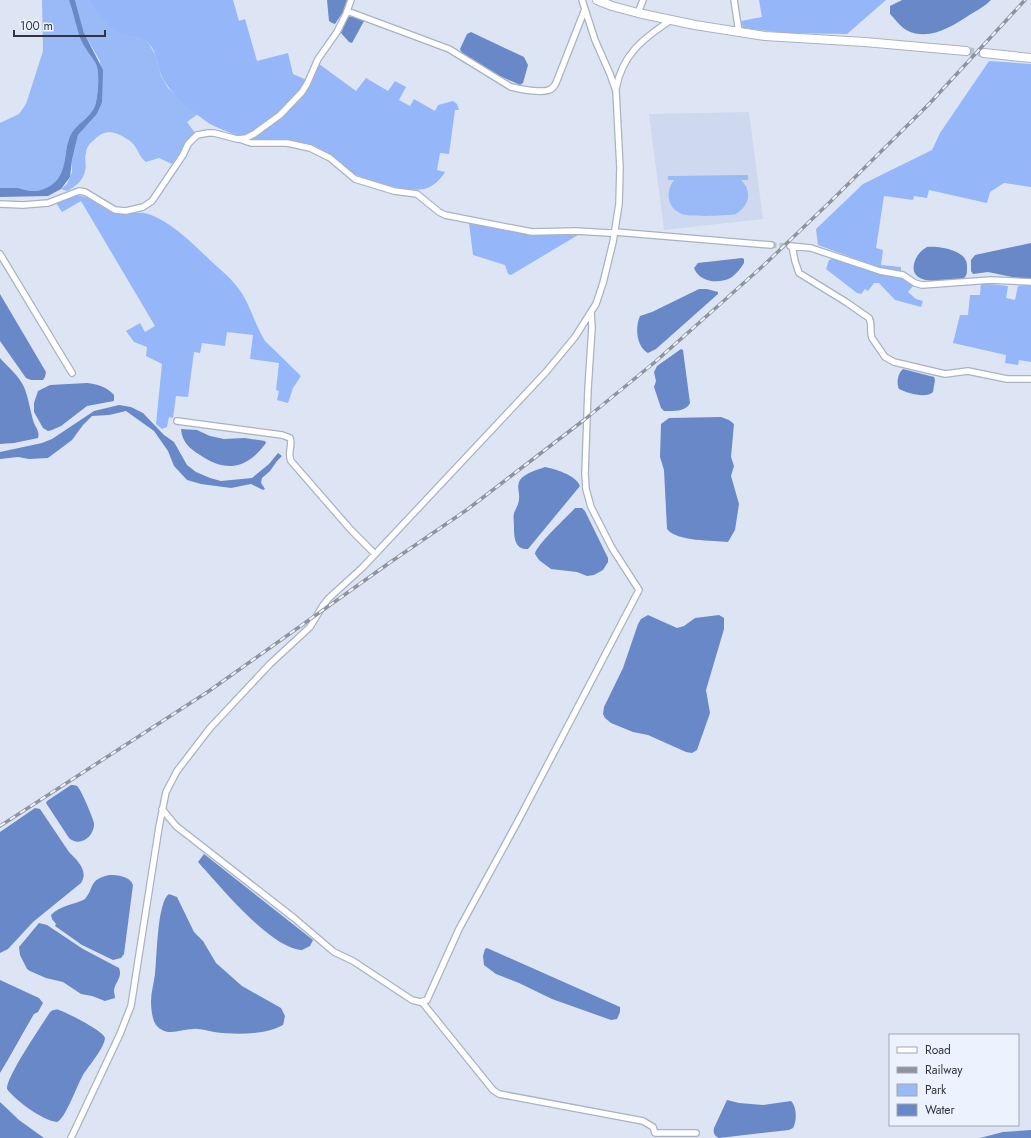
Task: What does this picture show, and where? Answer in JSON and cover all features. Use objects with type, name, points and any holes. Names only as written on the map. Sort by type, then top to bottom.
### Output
[{"type":"street","points":[[240,139],[254,134],[280,115],[302,92],[318,59],[337,32],[351,0]]},
{"type":"street","points":[[582,0],[595,40],[616,91]]},
{"type":"street","points":[[597,0],[638,14],[739,32],[779,37],[865,42],[966,51]]},
{"type":"street","points":[[638,14],[643,0]]},
{"type":"street","points":[[734,0],[739,32]]},
{"type":"street","points":[[347,11],[449,49],[511,87],[546,91],[552,89],[556,83],[585,9]]},
{"type":"street","points":[[71,1138],[120,1034],[131,1006],[150,876],[162,809],[166,792],[173,777],[210,728],[270,664],[310,627],[328,599],[358,572],[375,554],[546,372],[575,337],[591,312],[599,295],[611,254],[615,232],[620,185],[616,91],[621,71],[631,52],[644,39],[672,20]]},
{"type":"street","points":[[984,53],[1031,58]]},
{"type":"street","points":[[0,204],[23,205],[48,203],[79,191],[85,192],[115,210],[126,211],[143,208],[152,201],[183,155],[188,144],[197,135],[208,132],[251,143],[287,143],[314,149],[330,158],[355,179],[394,192],[417,194],[444,215],[532,232],[615,232],[771,245]]},
{"type":"street","points":[[1031,282],[991,280],[922,285],[916,284],[903,275],[880,271],[824,251],[791,246],[799,273],[869,318],[871,321],[870,332],[872,338],[888,359],[894,362],[945,374],[968,371],[1007,379],[1031,379]]},
{"type":"street","points":[[0,254],[72,374]]},
{"type":"street","points":[[162,809],[176,826],[294,918],[334,952],[353,961],[412,1000],[422,1002],[426,1001],[459,929],[518,821],[639,590],[612,548],[591,507],[586,489],[585,474],[588,389],[592,327],[591,312]]},
{"type":"street","points":[[177,421],[282,435],[290,438],[292,442],[289,455],[291,461],[351,530],[375,554]]},
{"type":"street","points":[[422,1002],[493,1090],[499,1094],[643,1121],[653,1127],[655,1133],[696,1134]]},
{"type":"shaded area","points":[[87,0],[233,0],[239,21],[245,19],[257,61],[288,53],[293,74],[311,82],[319,64],[356,91],[366,78],[388,91],[395,81],[406,87],[399,100],[410,106],[414,99],[435,111],[438,105],[453,101],[457,104],[459,110],[455,110],[449,154],[440,153],[437,170],[445,172],[436,182],[424,189],[417,190],[386,185],[356,175],[326,153],[311,145],[291,142],[257,141],[216,127],[195,113],[165,83],[160,73],[156,56],[146,41],[138,37],[124,35],[116,31],[104,20]]},
{"type":"shaded area","points":[[759,0],[886,0],[847,34],[784,33],[743,28],[741,21],[762,17]]},
{"type":"shaded area","points":[[989,61],[1031,64],[1031,187],[1004,183],[990,192],[987,203],[929,190],[927,198],[914,196],[913,200],[884,196],[876,248],[883,250],[881,265],[901,267],[901,272],[886,270],[818,245],[816,229],[863,184],[932,150],[940,133]]},
{"type":"shaded area","points":[[749,112],[763,219],[664,230],[649,114]]},
{"type":"shaded area","points":[[74,195],[79,195],[89,199],[112,212],[121,214],[144,213],[157,217],[182,234],[227,276],[238,288],[244,298],[265,341],[301,376],[293,388],[288,403],[277,400],[279,391],[276,390],[279,363],[250,359],[253,335],[227,332],[225,346],[202,343],[200,353],[194,352],[188,397],[176,396],[173,418],[169,417],[167,427],[162,429],[156,424],[162,364],[146,356],[147,347],[134,342],[126,331],[140,323],[145,332],[155,326],[81,201],[62,212],[56,203]]},
{"type":"shaded area","points":[[469,223],[516,232],[543,235],[578,235],[511,275],[508,274],[505,265],[473,255]]},
{"type":"shaded area","points":[[834,258],[905,278],[913,286],[908,292],[916,299],[923,301],[921,307],[895,300],[879,283],[874,283],[868,291],[865,289],[861,294],[857,293],[826,269],[829,260]]},
{"type":"shaded area","points":[[981,283],[1008,286],[1006,298],[1015,300],[1018,286],[1031,284],[1031,362],[1019,360],[1018,365],[1005,363],[1006,355],[953,343],[960,315],[968,315],[970,295],[980,295]]},
{"type":"green space","points":[[42,0],[69,0],[80,38],[96,64],[98,73],[98,91],[96,102],[89,115],[74,129],[71,134],[62,172],[58,180],[51,186],[38,191],[29,191],[18,188],[0,188],[0,123],[19,114],[26,104],[43,51]]},
{"type":"green space","points":[[75,0],[87,0],[116,31],[144,39],[149,44],[156,56],[161,76],[168,88],[198,114],[187,122],[195,133],[172,164],[159,158],[146,162],[131,142],[118,134],[110,132],[98,136],[87,147],[85,155],[86,169],[81,181],[67,191],[61,189],[67,184],[72,172],[72,160],[78,135],[97,114],[102,99],[100,61],[84,33]]},
{"type":"green space","points":[[748,175],[748,180],[741,180],[747,189],[748,198],[744,207],[736,214],[709,216],[686,215],[677,212],[673,208],[669,199],[669,189],[674,180],[668,180],[668,176]]},
{"type":"water","points":[[69,0],[75,0],[84,33],[103,70],[102,102],[97,114],[78,135],[72,160],[70,177],[61,189],[48,196],[0,197],[0,188],[18,188],[29,191],[38,191],[51,186],[58,179],[62,171],[71,134],[74,129],[89,115],[95,106],[98,85],[97,68],[80,38]]},
{"type":"water","points":[[327,0],[347,0],[343,12],[335,24],[329,21]]},
{"type":"water","points":[[902,0],[991,0],[957,23],[941,31],[916,34],[905,30],[890,14],[890,6]]},
{"type":"water","points":[[349,14],[364,20],[352,43],[349,42],[341,33]]},
{"type":"water","points":[[471,32],[524,57],[528,65],[523,83],[520,85],[500,76],[462,53],[460,49],[467,34]]},
{"type":"water","points":[[1031,243],[1031,278],[1022,279],[988,272],[973,274],[971,271],[971,260],[975,255]]},
{"type":"water","points":[[927,247],[948,249],[962,256],[967,264],[967,273],[965,277],[963,279],[932,281],[924,280],[918,277],[914,272],[914,264],[922,250]]},
{"type":"water","points":[[744,259],[744,263],[737,272],[732,277],[721,281],[710,281],[705,279],[697,273],[694,268],[698,263]]},
{"type":"water","points":[[699,289],[707,289],[718,292],[718,294],[656,349],[648,353],[644,350],[639,341],[637,331],[640,316],[652,312]]},
{"type":"water","points":[[0,294],[46,372],[43,380],[31,380],[26,378],[0,341]]},
{"type":"water","points":[[681,349],[683,350],[690,403],[686,408],[675,411],[664,411],[661,408],[654,387],[656,381],[654,372],[657,366]]},
{"type":"water","points":[[0,358],[16,375],[24,387],[38,432],[38,438],[0,444]]},
{"type":"water","points":[[903,369],[934,377],[933,392],[926,395],[921,395],[911,394],[899,389],[898,378]]},
{"type":"water","points":[[87,383],[99,385],[108,390],[114,395],[114,401],[87,406],[61,426],[52,430],[48,431],[43,428],[34,412],[34,403],[38,391],[50,385]]},
{"type":"water","points":[[119,405],[131,407],[143,413],[164,435],[174,442],[187,465],[196,472],[210,478],[221,481],[252,478],[269,464],[278,453],[282,456],[270,471],[262,478],[261,483],[265,489],[263,490],[251,484],[231,488],[201,484],[187,480],[174,466],[168,451],[154,431],[126,411],[109,415],[92,416],[72,440],[48,458],[29,459],[18,457],[0,459],[0,452],[42,443],[52,439],[94,411]]},
{"type":"water","points":[[721,417],[734,424],[731,457],[734,466],[731,476],[739,504],[735,530],[728,542],[696,540],[679,536],[667,529],[664,470],[660,457],[661,424],[669,418]]},
{"type":"water","points":[[181,429],[197,430],[210,436],[224,439],[245,438],[265,441],[266,443],[259,452],[244,463],[236,466],[227,466],[210,461],[193,450],[183,438]]},
{"type":"water","points":[[545,467],[570,476],[578,482],[580,486],[528,549],[523,549],[517,545],[514,534],[514,513],[519,501],[519,483],[525,475]]},
{"type":"water","points":[[575,508],[582,508],[585,511],[608,558],[608,562],[603,570],[594,575],[587,576],[577,572],[551,569],[539,560],[535,554],[546,538]]},
{"type":"water","points":[[648,615],[677,628],[684,626],[695,618],[719,615],[724,618],[724,629],[706,690],[710,713],[697,750],[692,753],[686,752],[648,735],[633,732],[611,723],[603,714],[604,707],[623,668],[638,624],[641,619]]},
{"type":"water","points":[[71,785],[79,788],[94,823],[94,828],[89,836],[78,842],[69,838],[46,803]]},
{"type":"water","points":[[35,808],[40,809],[69,852],[81,866],[84,874],[83,879],[81,883],[33,922],[8,949],[0,953],[0,832]]},
{"type":"water","points":[[204,854],[313,940],[310,946],[302,950],[289,947],[261,928],[232,900],[198,862]]},
{"type":"water","points":[[109,875],[126,878],[133,885],[124,954],[121,958],[113,960],[82,945],[55,926],[56,924],[51,915],[63,907],[85,899],[93,884],[98,879]]},
{"type":"water","points":[[169,894],[177,897],[194,932],[203,941],[216,963],[242,986],[281,1008],[285,1016],[283,1025],[268,1031],[240,1034],[211,1032],[201,1029],[188,1029],[169,1032],[160,1029],[156,1025],[152,1013],[151,998],[155,974],[160,919],[165,899]]},
{"type":"water","points":[[39,923],[47,925],[83,949],[119,968],[120,975],[114,988],[115,998],[105,1001],[81,994],[63,982],[46,978],[27,969],[20,955],[19,947]]},
{"type":"water","points":[[487,948],[620,1007],[620,1012],[617,1019],[611,1020],[552,999],[496,974],[484,965],[483,956],[485,949]]},
{"type":"water","points":[[0,980],[39,998],[43,1003],[38,1012],[34,1014],[0,1073]]},
{"type":"water","points":[[53,1010],[59,1010],[77,1018],[99,1031],[105,1038],[99,1052],[83,1075],[64,1114],[57,1122],[51,1121],[37,1114],[16,1099],[7,1089],[8,1083],[18,1063],[50,1012]]},
{"type":"water","points":[[727,1100],[739,1103],[763,1105],[791,1101],[795,1110],[796,1118],[793,1128],[789,1130],[719,1138],[714,1134],[714,1128]]},
{"type":"water","points":[[0,1102],[19,1120],[44,1138],[0,1138]]},
{"type":"water","points":[[1031,1130],[1031,1138],[980,1138],[1003,1132]]},
{"type":"tunnel","points":[[966,51],[984,53]]},
{"type":"tunnel","points":[[771,245],[790,246]]},
{"type":"railway","points":[[0,826],[209,691],[468,509],[584,420],[655,362],[764,265],[929,104],[1025,0]]}]
